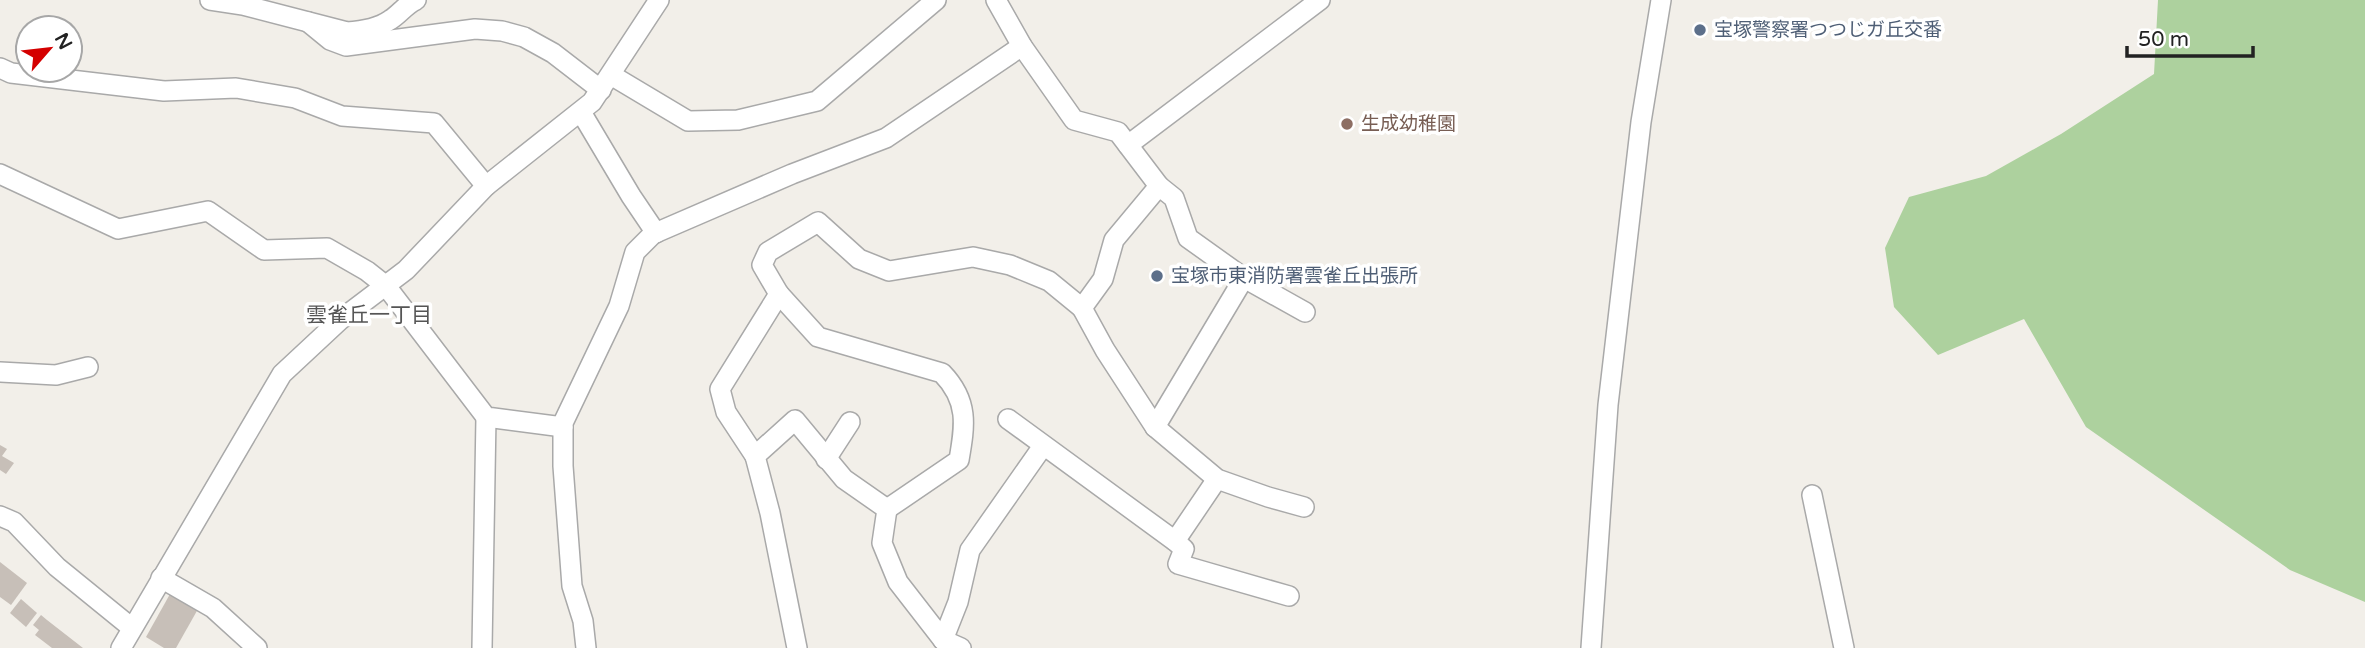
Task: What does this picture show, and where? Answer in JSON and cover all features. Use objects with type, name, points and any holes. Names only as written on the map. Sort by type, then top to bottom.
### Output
[{"type":"street","points":[[210,0],[243,5],[347,32],[365,30],[390,20],[405,5],[416,0]]},
{"type":"street","points":[[121,648],[282,374],[340,320],[406,271],[486,186],[582,113],[606,82],[659,0]]},
{"type":"street","points":[[308,22],[330,40],[346,46],[475,29],[502,31],[524,37],[606,82],[688,121],[738,121],[817,101],[936,0]]},
{"type":"street","points":[[996,0],[1022,46],[1074,120],[1118,132],[1159,186],[1174,198],[1188,238],[1244,278],[1305,312]]},
{"type":"street","points":[[1128,145],[1320,0]]},
{"type":"street","points":[[1591,648],[1614,350],[1641,122],[1661,0]]},
{"type":"street","points":[[586,648],[583,621],[572,586],[563,466],[563,423],[619,306],[635,252],[645,240],[656,233],[792,174],[886,138],[1022,46]]},
{"type":"street","points":[[0,68],[12,73],[164,91],[236,88],[295,98],[342,116],[434,123],[486,186]]},
{"type":"street","points":[[582,113],[656,233]]},
{"type":"street","points":[[0,174],[118,229],[208,211],[264,250],[327,248],[367,271],[386,286],[486,417],[482,648]]},
{"type":"street","points":[[1082,308],[1103,279],[1114,240],[1159,186]]},
{"type":"street","points":[[961,648],[943,639],[898,582],[882,543],[887,509],[959,460],[966,422],[956,387],[942,373],[818,337],[779,294],[762,265],[768,252],[818,222],[859,260],[889,271],[973,257],[1010,265],[1049,281],[1082,308],[1105,350],[1155,427],[1217,479],[1304,507]]},
{"type":"street","points":[[1155,427],[1244,278]]},
{"type":"street","points":[[779,294],[720,389],[726,412],[755,456],[770,513],[797,648]]},
{"type":"street","points":[[0,372],[56,375],[88,367]]},
{"type":"street","points":[[486,417],[563,428]]},
{"type":"street","points":[[1008,419],[1175,541],[1184,549],[1178,564],[1289,596]]},
{"type":"street","points":[[755,456],[795,420],[844,479],[887,509]]},
{"type":"street","points":[[826,458],[850,422]]},
{"type":"street","points":[[943,639],[958,602],[970,550],[1042,446]]},
{"type":"street","points":[[1175,541],[1217,479]]},
{"type":"street","points":[[1812,495],[1844,648]]},
{"type":"street","points":[[0,516],[14,522],[57,567],[132,628]]},
{"type":"street","points":[[161,578],[213,608],[257,648]]},
{"type":"green space","points":[[2158,0],[2365,0],[2365,602],[2290,570],[2086,427],[2024,319],[1938,355],[1894,307],[1885,248],[1909,197],[1986,176],[2061,134],[2154,74]]},
{"type":"building","points":[[0,445],[7,449],[2,456],[14,463],[6,474],[0,470]]},
{"type":"building","points":[[0,562],[27,583],[11,605],[0,597]]},
{"type":"building","points":[[170,594],[198,609],[176,648],[164,648],[146,637]]},
{"type":"building","points":[[21,599],[37,613],[26,627],[10,613]]},
{"type":"building","points":[[41,615],[83,648],[52,648],[35,635],[39,630],[33,625]]},
{"type":"place","name":"宝塚警察署つつじガ丘交番","points":[[1700,30]]},
{"type":"place","name":"生成幼稚園","points":[[1347,124]]},
{"type":"place","name":"宝塚市東消防署雲雀丘出張所","points":[[1157,276]]},
{"type":"district","name":"雲雀丘一丁目","points":[[369,315]]}]
